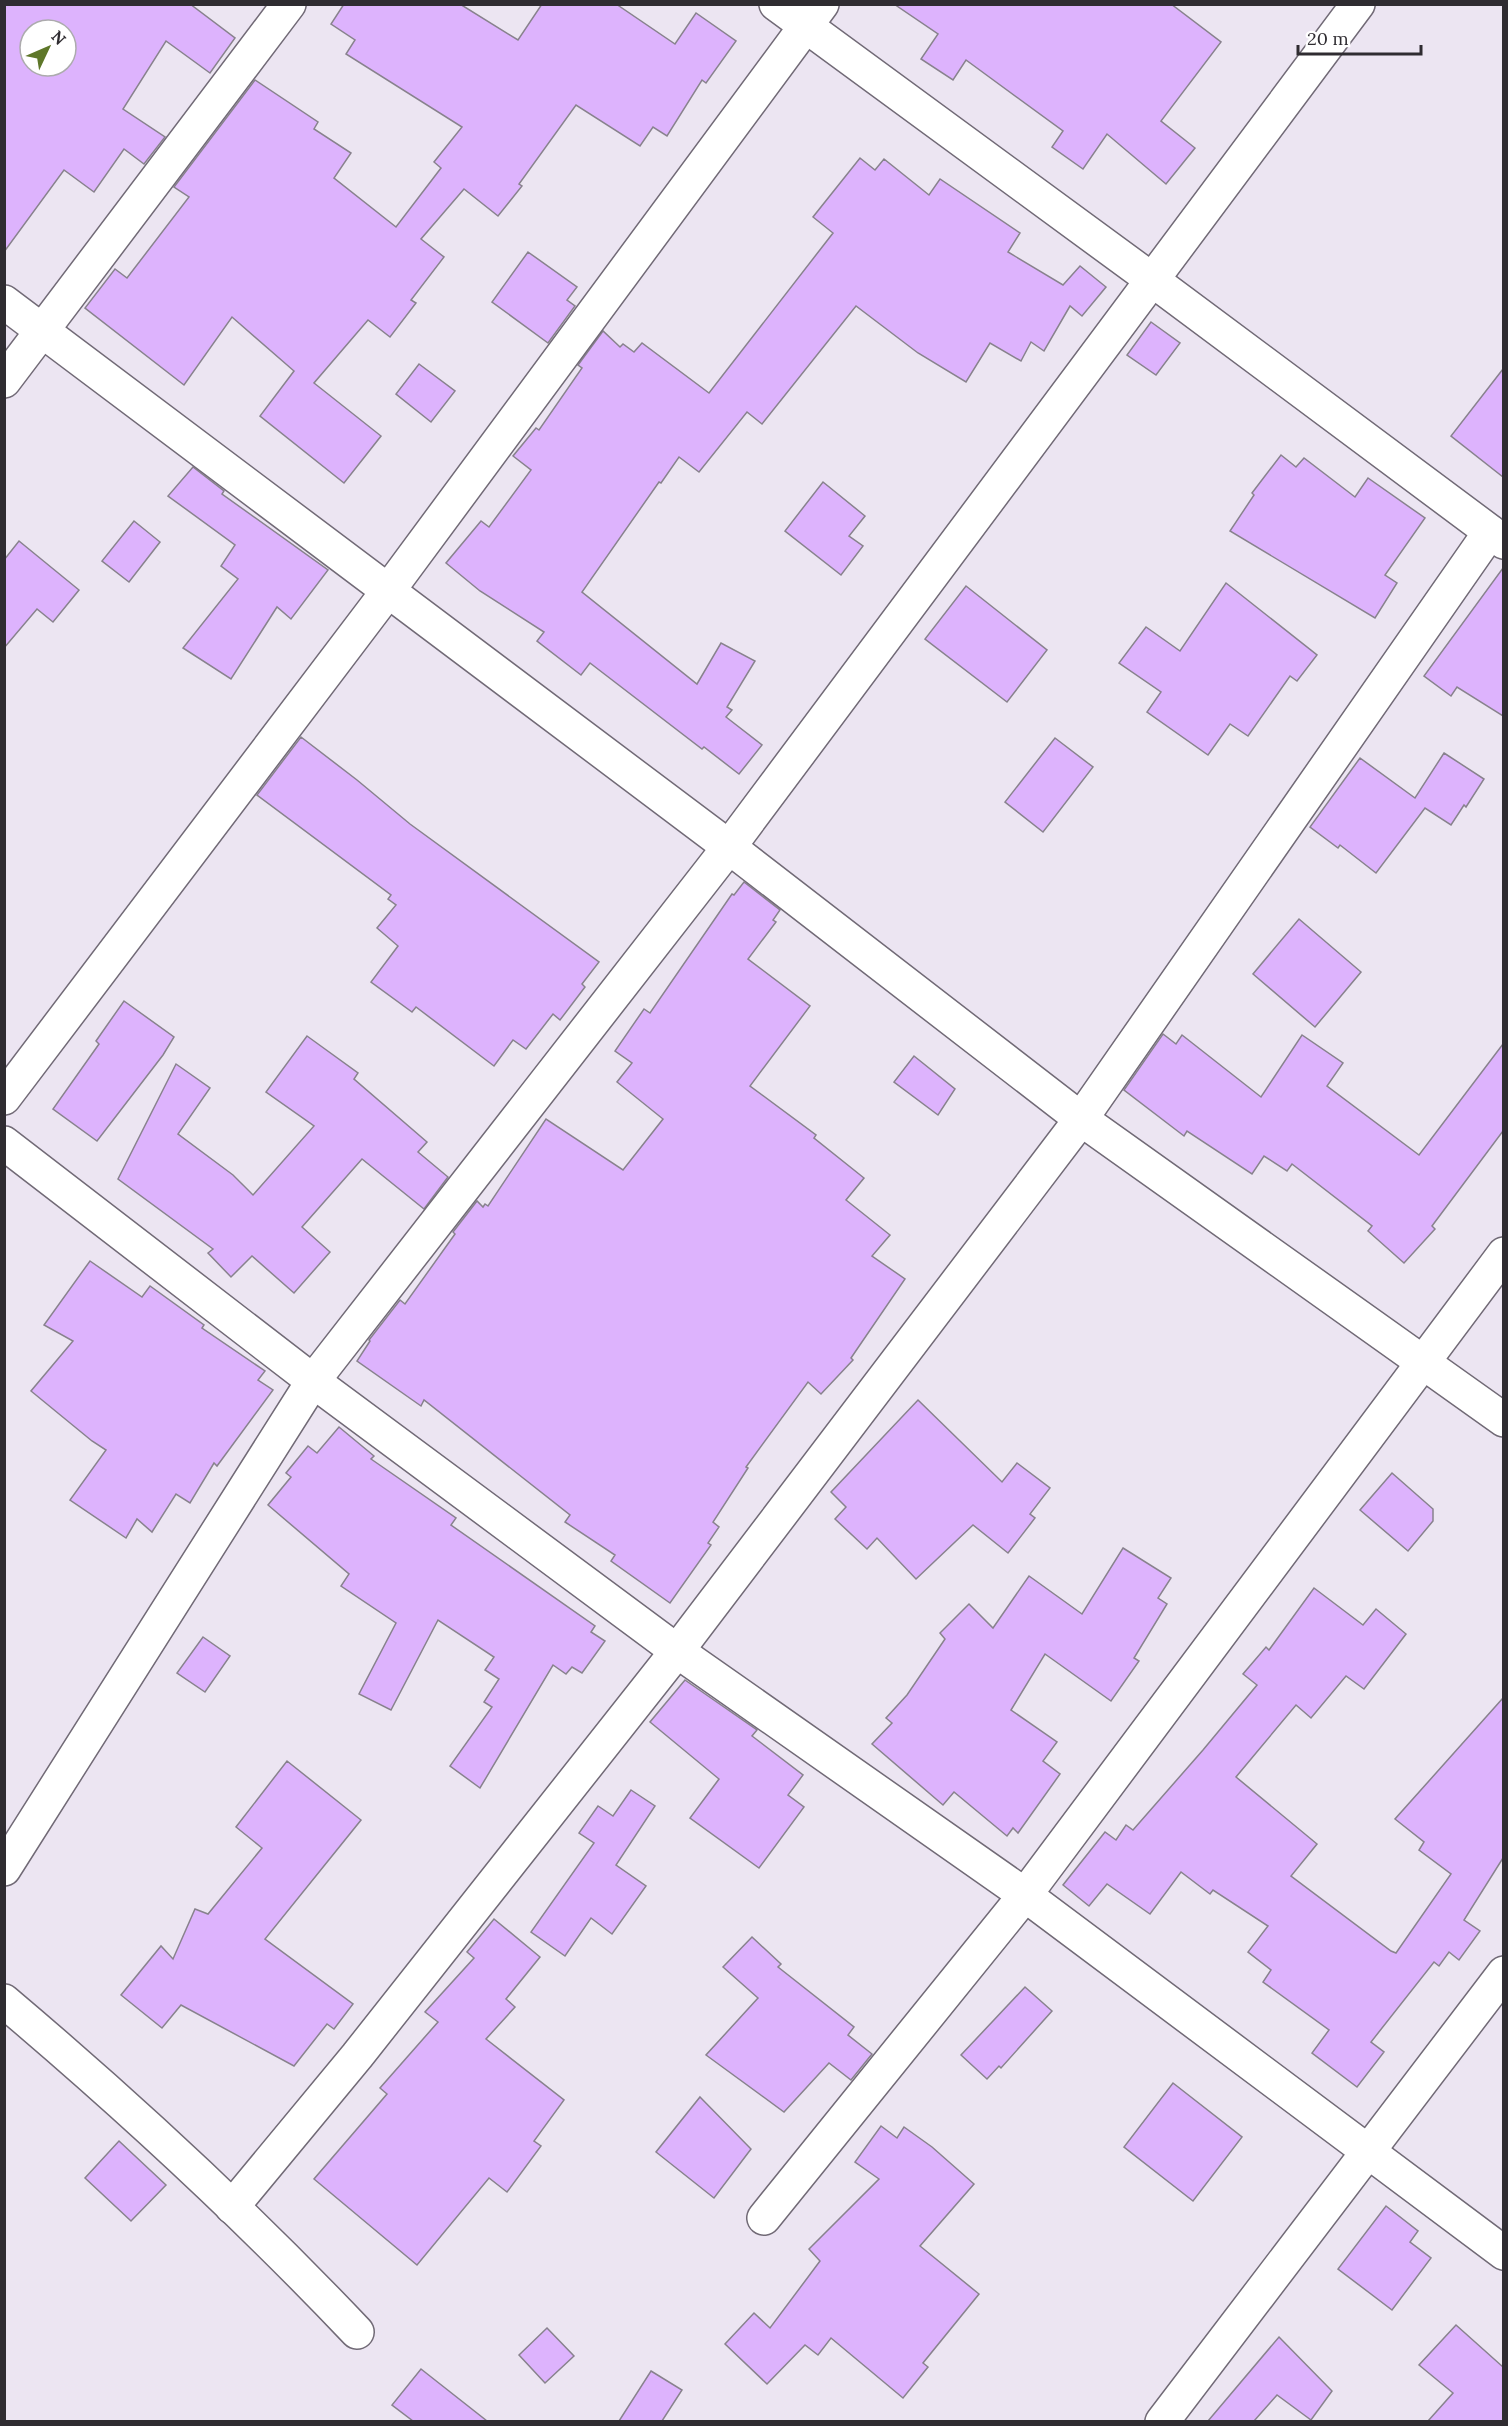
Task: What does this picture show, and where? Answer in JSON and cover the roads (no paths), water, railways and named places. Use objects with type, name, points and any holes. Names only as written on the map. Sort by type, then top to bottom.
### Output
[{"type":"street","points":[[4,381],[289,4]]},
{"type":"street","points":[[232,2207],[357,2056],[677,1651],[1081,1119],[1497,537],[1151,279],[814,15],[776,4]]},
{"type":"street","points":[[4,1869],[314,1381],[729,847],[1358,4]]},
{"type":"street","points":[[4,1098],[388,591],[814,15]]},
{"type":"street","points":[[4,302],[729,847],[1081,1119],[1503,1420]]},
{"type":"street","points":[[4,1143],[314,1381],[677,1651],[1025,1895],[1503,2253]]},
{"type":"street","points":[[764,2218],[1025,1895],[1503,1254]]},
{"type":"street","points":[[1162,2421],[1503,1972]]},
{"type":"street","points":[[4,2001],[232,2207],[292,2264],[357,2332]]}]
